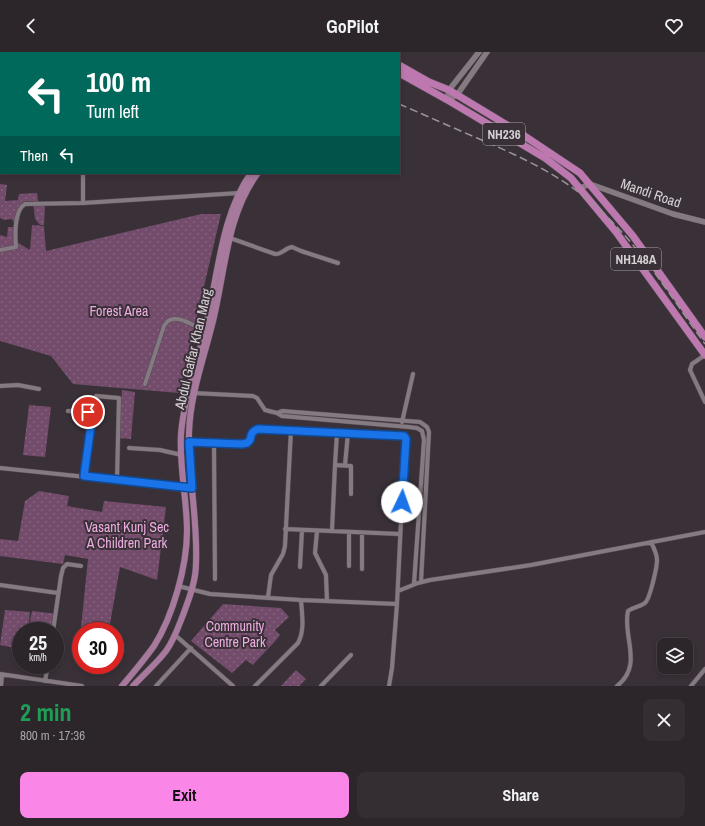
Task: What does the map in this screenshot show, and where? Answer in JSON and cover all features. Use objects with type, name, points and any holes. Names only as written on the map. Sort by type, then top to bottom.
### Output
[{"type":"highway","name":"NH148A","points":[[400,66],[429,82],[449,90],[520,133],[580,173],[633,236],[705,337]]},
{"type":"highway","points":[[400,74],[447,100]]},
{"type":"highway","name":"NH236","points":[[447,100],[545,158],[560,169]]},
{"type":"highway","name":"NH148A","points":[[560,169],[580,188],[616,232],[704,357]]},
{"type":"main road","name":"Abdul Gaffar Khan Marg","points":[[122,686],[160,636],[178,586],[184,561],[187,531],[181,434],[188,394],[205,331],[220,258],[232,210],[239,193],[250,174]]},
{"type":"main road","name":"Abdul Gaffar Khan Marg","points":[[133,686],[166,651],[175,635],[192,590],[196,558],[189,442],[191,410],[212,324],[230,238],[240,202],[257,174]]},
{"type":"street","points":[[447,100],[449,90],[479,52]]},
{"type":"street","points":[[447,100],[457,95],[487,52]]},
{"type":"street","points":[[83,203],[84,174]]},
{"type":"street","points":[[580,188],[590,184]]},
{"type":"street","name":"Mandi Road","points":[[590,184],[673,214],[705,222]]},
{"type":"street","points":[[0,250],[16,247],[15,237],[18,210],[22,206],[28,204],[83,203],[239,193]]},
{"type":"street","points":[[230,238],[275,254],[280,254],[286,249],[292,247],[338,263]]},
{"type":"street","points":[[145,384],[167,321],[172,318],[177,318],[205,331]]},
{"type":"street","points":[[704,357],[692,364],[690,370],[705,402]]},
{"type":"street","points":[[402,422],[413,374]]},
{"type":"street","points":[[0,386],[18,385],[39,389]]},
{"type":"street","points":[[194,393],[253,396],[258,398],[265,410],[282,416],[409,427],[417,428],[422,431],[424,440],[414,584]]},
{"type":"street","points":[[96,396],[119,398],[116,480]]},
{"type":"street","points":[[68,411],[88,412],[92,415],[84,476]]},
{"type":"street","points":[[277,413],[282,411],[422,423],[427,427],[429,432],[421,582]]},
{"type":"street","points":[[189,442],[214,444],[247,443],[250,440],[253,431],[258,429],[402,436],[405,438],[398,590],[392,668],[389,686]]},
{"type":"street","points":[[268,597],[271,575],[284,550],[291,430]]},
{"type":"street","points":[[332,531],[338,433]]},
{"type":"street","points":[[345,465],[348,434]]},
{"type":"street","points":[[214,444],[215,578]]},
{"type":"street","points":[[129,448],[160,450],[182,455]]},
{"type":"street","points":[[335,465],[345,465],[352,468],[351,494]]},
{"type":"street","points":[[0,468],[192,488]]},
{"type":"street","points":[[285,529],[400,534]]},
{"type":"street","points":[[300,567],[302,530]]},
{"type":"street","points":[[317,531],[315,553],[326,575],[327,601]]},
{"type":"street","points":[[348,566],[349,532]]},
{"type":"street","points":[[398,590],[421,582],[531,565],[705,532]]},
{"type":"street","points":[[362,533],[362,569]]},
{"type":"street","points":[[617,686],[623,681],[627,674],[631,661],[627,618],[628,611],[645,603],[648,598],[657,561],[651,542]]},
{"type":"street","points":[[54,622],[61,576],[65,566],[71,564],[81,566]]},
{"type":"street","points":[[0,585],[58,593]]},
{"type":"street","points":[[178,586],[210,594],[397,604]]},
{"type":"street","points":[[255,686],[300,640],[303,631],[301,600]]},
{"type":"street","points":[[175,635],[233,686]]},
{"type":"street","points":[[156,686],[191,648]]},
{"type":"street","points":[[321,686],[351,655]]},
{"type":"street","points":[[691,686],[705,669]]},
{"type":"street","points":[[0,686],[1,674],[82,686]]},
{"type":"street","points":[[45,681],[46,674]]},
{"type":"street","points":[[224,686],[228,682]]},
{"type":"green space","points":[[0,184],[7,185],[5,201],[18,200],[19,194],[37,193],[38,201],[45,206],[44,225],[40,225],[35,219],[33,201],[22,202],[19,222],[15,225],[12,219],[4,220],[0,218]]},
{"type":"green space","name":"Forest Area","points":[[201,214],[221,214],[179,393],[73,384],[51,356],[0,341],[0,235],[7,237],[8,227],[18,227],[17,242],[30,250],[32,225],[44,226],[46,251]]},
{"type":"green space","points":[[122,390],[135,392],[131,439],[118,438]]},
{"type":"green space","points":[[29,405],[51,407],[45,457],[23,455]]},
{"type":"green space","name":"Vasant Kunj Sec A Children Park","points":[[39,491],[69,496],[67,506],[102,512],[104,501],[166,507],[157,580],[120,567],[110,622],[82,622],[88,559],[65,555],[63,564],[0,556],[0,539],[18,541],[25,501]]},
{"type":"green space","name":"Community Centre Park","points":[[223,604],[281,608],[289,617],[275,630],[280,635],[274,643],[253,665],[246,660],[232,673],[191,641]]},
{"type":"green space","points":[[5,610],[30,612],[29,622],[12,622],[12,647],[0,645]]},
{"type":"green space","points":[[32,611],[57,614],[56,622],[30,622]]},
{"type":"green space","points":[[296,670],[306,679],[300,685],[301,686],[281,686]]},
{"type":"railway","points":[[400,104],[523,159],[551,174],[579,192],[609,218],[639,252],[705,344]]},
{"type":"route","points":[[88,412],[91,413],[92,418],[88,456],[84,476],[192,488],[189,442],[242,444],[247,443],[250,440],[253,431],[258,429],[404,436],[406,439],[402,502]]}]
